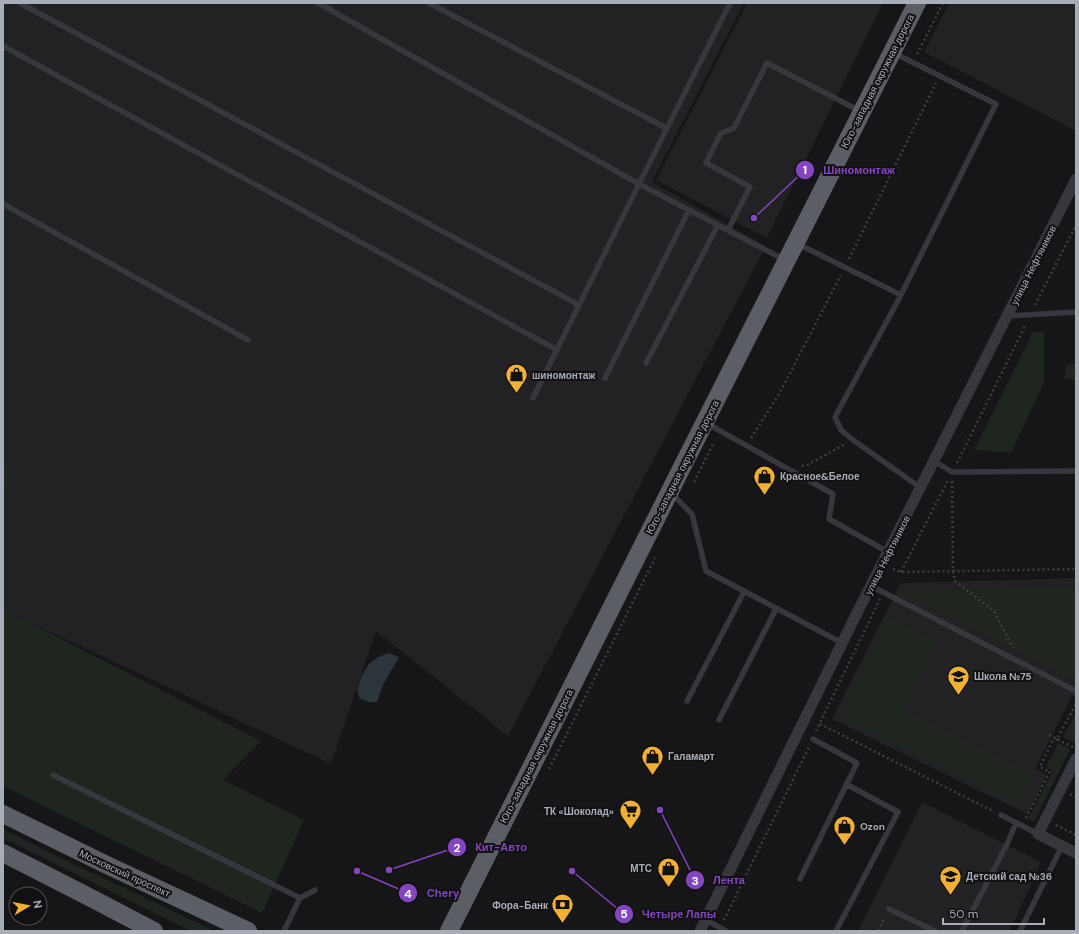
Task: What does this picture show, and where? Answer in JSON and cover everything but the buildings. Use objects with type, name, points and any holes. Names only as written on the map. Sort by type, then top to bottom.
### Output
[{"type":"highway","name":"Юго-западная окружная дорога","points":[[449,931],[669,491],[712,426],[787,261],[917,3]]},
{"type":"highway","name":"Московский проспект","points":[[3,814],[109,866],[248,931]]},
{"type":"highway","points":[[3,853],[154,931]]},
{"type":"street","name":"улица Нефтяников","points":[[700,931],[842,643],[1076,179]]},
{"type":"street","points":[[1076,759],[1038,834],[1076,853]]},
{"type":"lane","points":[[20,3],[579,305]]},
{"type":"lane","points":[[318,3],[639,184],[787,261]]},
{"type":"lane","points":[[429,3],[666,128]]},
{"type":"lane","points":[[533,398],[666,128],[730,3]]},
{"type":"lane","points":[[3,46],[556,350]]},
{"type":"lane","points":[[892,52],[996,104],[901,295],[835,417],[841,430],[853,440],[921,488]]},
{"type":"lane","points":[[728,230],[750,187],[706,163],[721,133],[734,128],[767,63],[862,112]]},
{"type":"lane","points":[[3,204],[248,340]]},
{"type":"lane","points":[[605,378],[689,210]]},
{"type":"lane","points":[[646,362],[718,225]]},
{"type":"lane","points":[[796,243],[901,295]]},
{"type":"lane","points":[[1007,316],[1076,312]]},
{"type":"lane","points":[[712,426],[833,494],[829,519],[890,548]]},
{"type":"lane","points":[[934,461],[952,472],[1076,471]]},
{"type":"lane","points":[[669,491],[692,514],[706,571],[842,643]]},
{"type":"lane","points":[[871,586],[1020,663],[1076,690]]},
{"type":"lane","points":[[687,701],[744,592]]},
{"type":"lane","points":[[719,720],[776,609]]},
{"type":"lane","points":[[800,880],[857,763],[813,739]]},
{"type":"lane","points":[[53,775],[300,898]]},
{"type":"lane","points":[[836,931],[898,812],[846,784]]},
{"type":"lane","points":[[1001,815],[1038,834]]},
{"type":"lane","points":[[962,931],[1016,823]]},
{"type":"lane","points":[[1020,931],[1062,846]]},
{"type":"lane","points":[[284,931],[300,898],[315,890]]},
{"type":"lane","points":[[889,909],[935,931]]},
{"type":"lane","points":[[706,920],[726,931]]},
{"type":"path","points":[[913,62],[943,3]]},
{"type":"path","points":[[901,572],[1076,225]]},
{"type":"path","points":[[682,504],[712,426]]},
{"type":"path","points":[[790,469],[808,465],[853,440]]},
{"type":"path","points":[[952,472],[953,571],[955,581],[994,611],[1020,663]]},
{"type":"path","points":[[890,548],[893,570],[901,572],[1076,569]]},
{"type":"path","points":[[546,774],[657,554]]},
{"type":"path","points":[[720,928],[884,593]]},
{"type":"path","points":[[1022,826],[1050,772],[1040,767],[1052,742],[1057,739],[1076,704]]},
{"type":"path","points":[[820,724],[1001,815]]},
{"type":"path","points":[[1049,735],[1076,748]]},
{"type":"path","points":[[1054,824],[1076,835]]},
{"type":"path","points":[[878,931],[889,909]]},
{"type":"shaded area","points":[[3,3],[744,3],[652,182],[766,246],[508,736],[376,631],[331,764],[21,618],[3,606],[3,502],[12,476],[3,455]]},
{"type":"shaded area","points":[[747,3],[883,3],[767,238],[656,180]]},
{"type":"shaded area","points":[[949,3],[1076,3],[1076,131],[924,52]]},
{"type":"shaded area","points":[[1033,332],[1044,332],[1044,382],[1011,453],[974,450]]},
{"type":"shaded area","points":[[1076,364],[1076,380],[1064,379],[1067,365]]},
{"type":"shaded area","points":[[3,455],[12,476],[3,502]]},
{"type":"shaded area","name":"Школа №75","points":[[1076,578],[1076,696],[1072,696],[1035,769],[1047,775],[1027,814],[832,719],[901,583]]},
{"type":"shaded area","points":[[1076,587],[1076,681],[903,592]]},
{"type":"shaded area","points":[[3,606],[21,618],[261,741],[223,780],[304,820],[262,913],[3,786]]},
{"type":"shaded area","points":[[888,616],[937,640],[903,709],[1032,774],[1016,805],[839,716]]},
{"type":"shaded area","points":[[389,653],[399,657],[383,685],[377,702],[368,702],[359,698],[357,689],[362,675],[369,664],[378,657]]},
{"type":"shaded area","points":[[1076,712],[1076,741],[1075,743],[1063,737]]},
{"type":"shaded area","points":[[1058,743],[1070,749],[1034,822],[1028,819],[1053,771],[1046,767]]},
{"type":"shaded area","name":"Детский сад №36","points":[[922,802],[1041,862],[1010,931],[858,931]]},
{"type":"shaded area","points":[[3,829],[215,931],[191,931],[3,838]]},
{"type":"place","name":"Шиномонтаж","points":[[754,218]]},
{"type":"place","name":"шиномонтаж","points":[[517,394]]},
{"type":"place","name":"Красное&Белое","points":[[764,496]]},
{"type":"place","name":"Школа №75","points":[[958,696]]},
{"type":"place","name":"Галамарт","points":[[653,776]]},
{"type":"place","name":"Лента","points":[[660,810]]},
{"type":"place","name":"ТК «Шоколад»","points":[[630,830]]},
{"type":"place","name":"Ozon","points":[[844,846]]},
{"type":"place","name":"Кит-Авто","points":[[389,870]]},
{"type":"place","name":"Chery","points":[[357,871]]},
{"type":"place","name":"Четыре Лапы","points":[[572,871]]},
{"type":"place","name":"МТС","points":[[668,888]]},
{"type":"place","name":"Детский сад №36","points":[[950,896]]},
{"type":"place","name":"Фора-Банк","points":[[563,924]]}]
